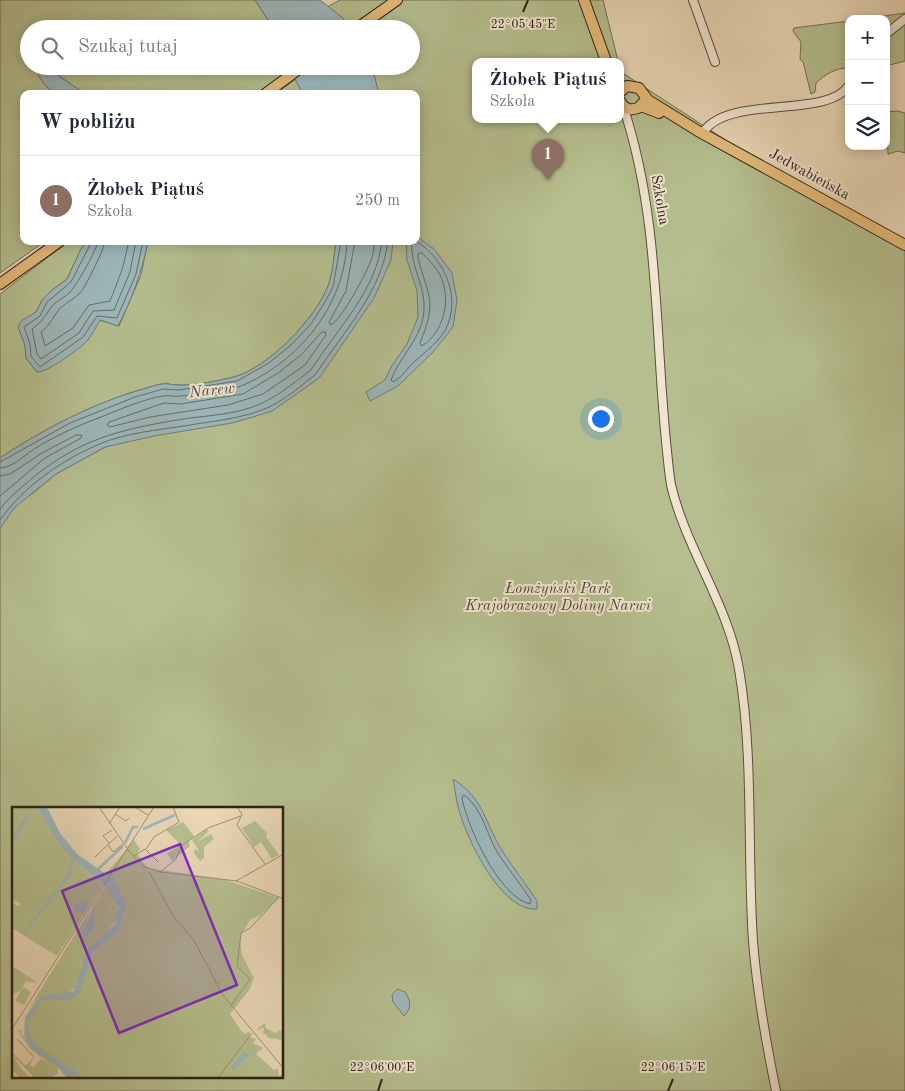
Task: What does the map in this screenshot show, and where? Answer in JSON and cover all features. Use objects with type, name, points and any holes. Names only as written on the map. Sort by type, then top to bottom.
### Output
[{"type":"main road","points":[[584,0],[605,58]]},
{"type":"main road","points":[[368,20],[395,1]]},
{"type":"main road","points":[[603,50],[608,58]]},
{"type":"main road","points":[[271,90],[291,75]]},
{"type":"main road","name":"Jedwabieńska","points":[[624,86],[639,88],[644,96],[654,104],[700,132],[905,245]]},
{"type":"main road","points":[[638,108],[644,96]]},
{"type":"main road","name":"Jedwabieńska","points":[[624,104],[700,132]]},
{"type":"main road","points":[[0,284],[54,245]]},
{"type":"street","points":[[693,0],[715,62]]},
{"type":"street","points":[[890,31],[905,19]]},
{"type":"street","points":[[700,132],[706,127],[732,115],[828,100],[845,92]]},
{"type":"street","name":"Szkolna","points":[[638,108],[632,126],[653,262],[671,485],[678,514],[725,619],[740,678],[745,723],[753,941],[760,999],[776,1091]]},
{"type":"street","name":"Szkolna","points":[[624,110],[634,143]]},
{"type":"green space","points":[[0,0],[255,0],[268,20],[20,20],[20,75],[38,75],[51,90],[20,90],[20,245],[39,245],[0,273]]},
{"type":"green space","name":"Łomżyński Park Krajobrazowy Doliny Narwi","points":[[340,0],[603,0],[617,58],[472,58],[472,123],[624,123],[624,74],[818,200],[905,248],[905,1091],[0,1091],[0,513],[33,493],[56,474],[105,447],[243,412],[362,245],[420,245],[420,90],[375,90],[366,75],[420,75],[420,20],[335,20],[327,7]]},
{"type":"green space","points":[[905,13],[905,61],[890,65],[890,60],[890,15]]},
{"type":"green space","points":[[845,22],[845,68],[827,74],[816,83],[815,92],[811,94],[803,62],[800,59],[801,42],[793,31],[794,28]]},
{"type":"green space","points":[[283,75],[262,90],[79,90],[59,76]]},
{"type":"green space","points":[[296,79],[301,90],[281,90]]},
{"type":"green space","points":[[890,112],[905,113],[905,153],[898,151],[888,154],[888,150],[890,150]]},
{"type":"green space","points":[[64,245],[84,245],[67,279],[51,291],[43,299],[36,312],[22,321],[18,327],[25,345],[26,358],[37,372],[87,340],[99,320],[119,326],[141,275],[147,245],[335,245],[328,286],[313,312],[276,353],[247,372],[213,382],[191,385],[159,385],[118,397],[66,420],[0,458],[0,294]]},
{"type":"water","points":[[255,0],[320,0],[344,20],[268,20]]},
{"type":"water","points":[[38,75],[58,75],[79,90],[51,90]]},
{"type":"water","points":[[293,75],[374,75],[378,90],[301,90]]},
{"type":"water","points":[[420,239],[434,249],[452,273],[457,300],[453,327],[433,352],[398,386],[370,401],[366,392],[385,380],[391,367],[407,344],[418,317],[417,291],[407,260],[406,245],[420,245]]},
{"type":"water","points":[[84,245],[147,245],[140,274],[118,326],[100,320],[91,336],[83,345],[55,365],[37,372],[26,358],[25,345],[18,327],[21,321],[36,312],[43,299],[51,291],[67,279]]},
{"type":"water","name":"Narew","points":[[335,245],[393,245],[391,260],[374,298],[320,377],[272,411],[232,423],[154,436],[105,447],[56,474],[14,508],[0,529],[0,458],[66,420],[118,397],[159,385],[191,385],[213,382],[247,372],[276,353],[302,326],[322,299],[328,286]]},
{"type":"water","points":[[453,779],[463,786],[478,803],[503,852],[537,901],[537,909],[524,907],[511,899],[488,872],[463,823]]},
{"type":"water","points":[[397,989],[405,992],[409,1001],[408,1010],[404,1016],[393,1002],[392,995]]},
{"type":"place","name":"Żłobek Piątuś","points":[[548,180]]}]
